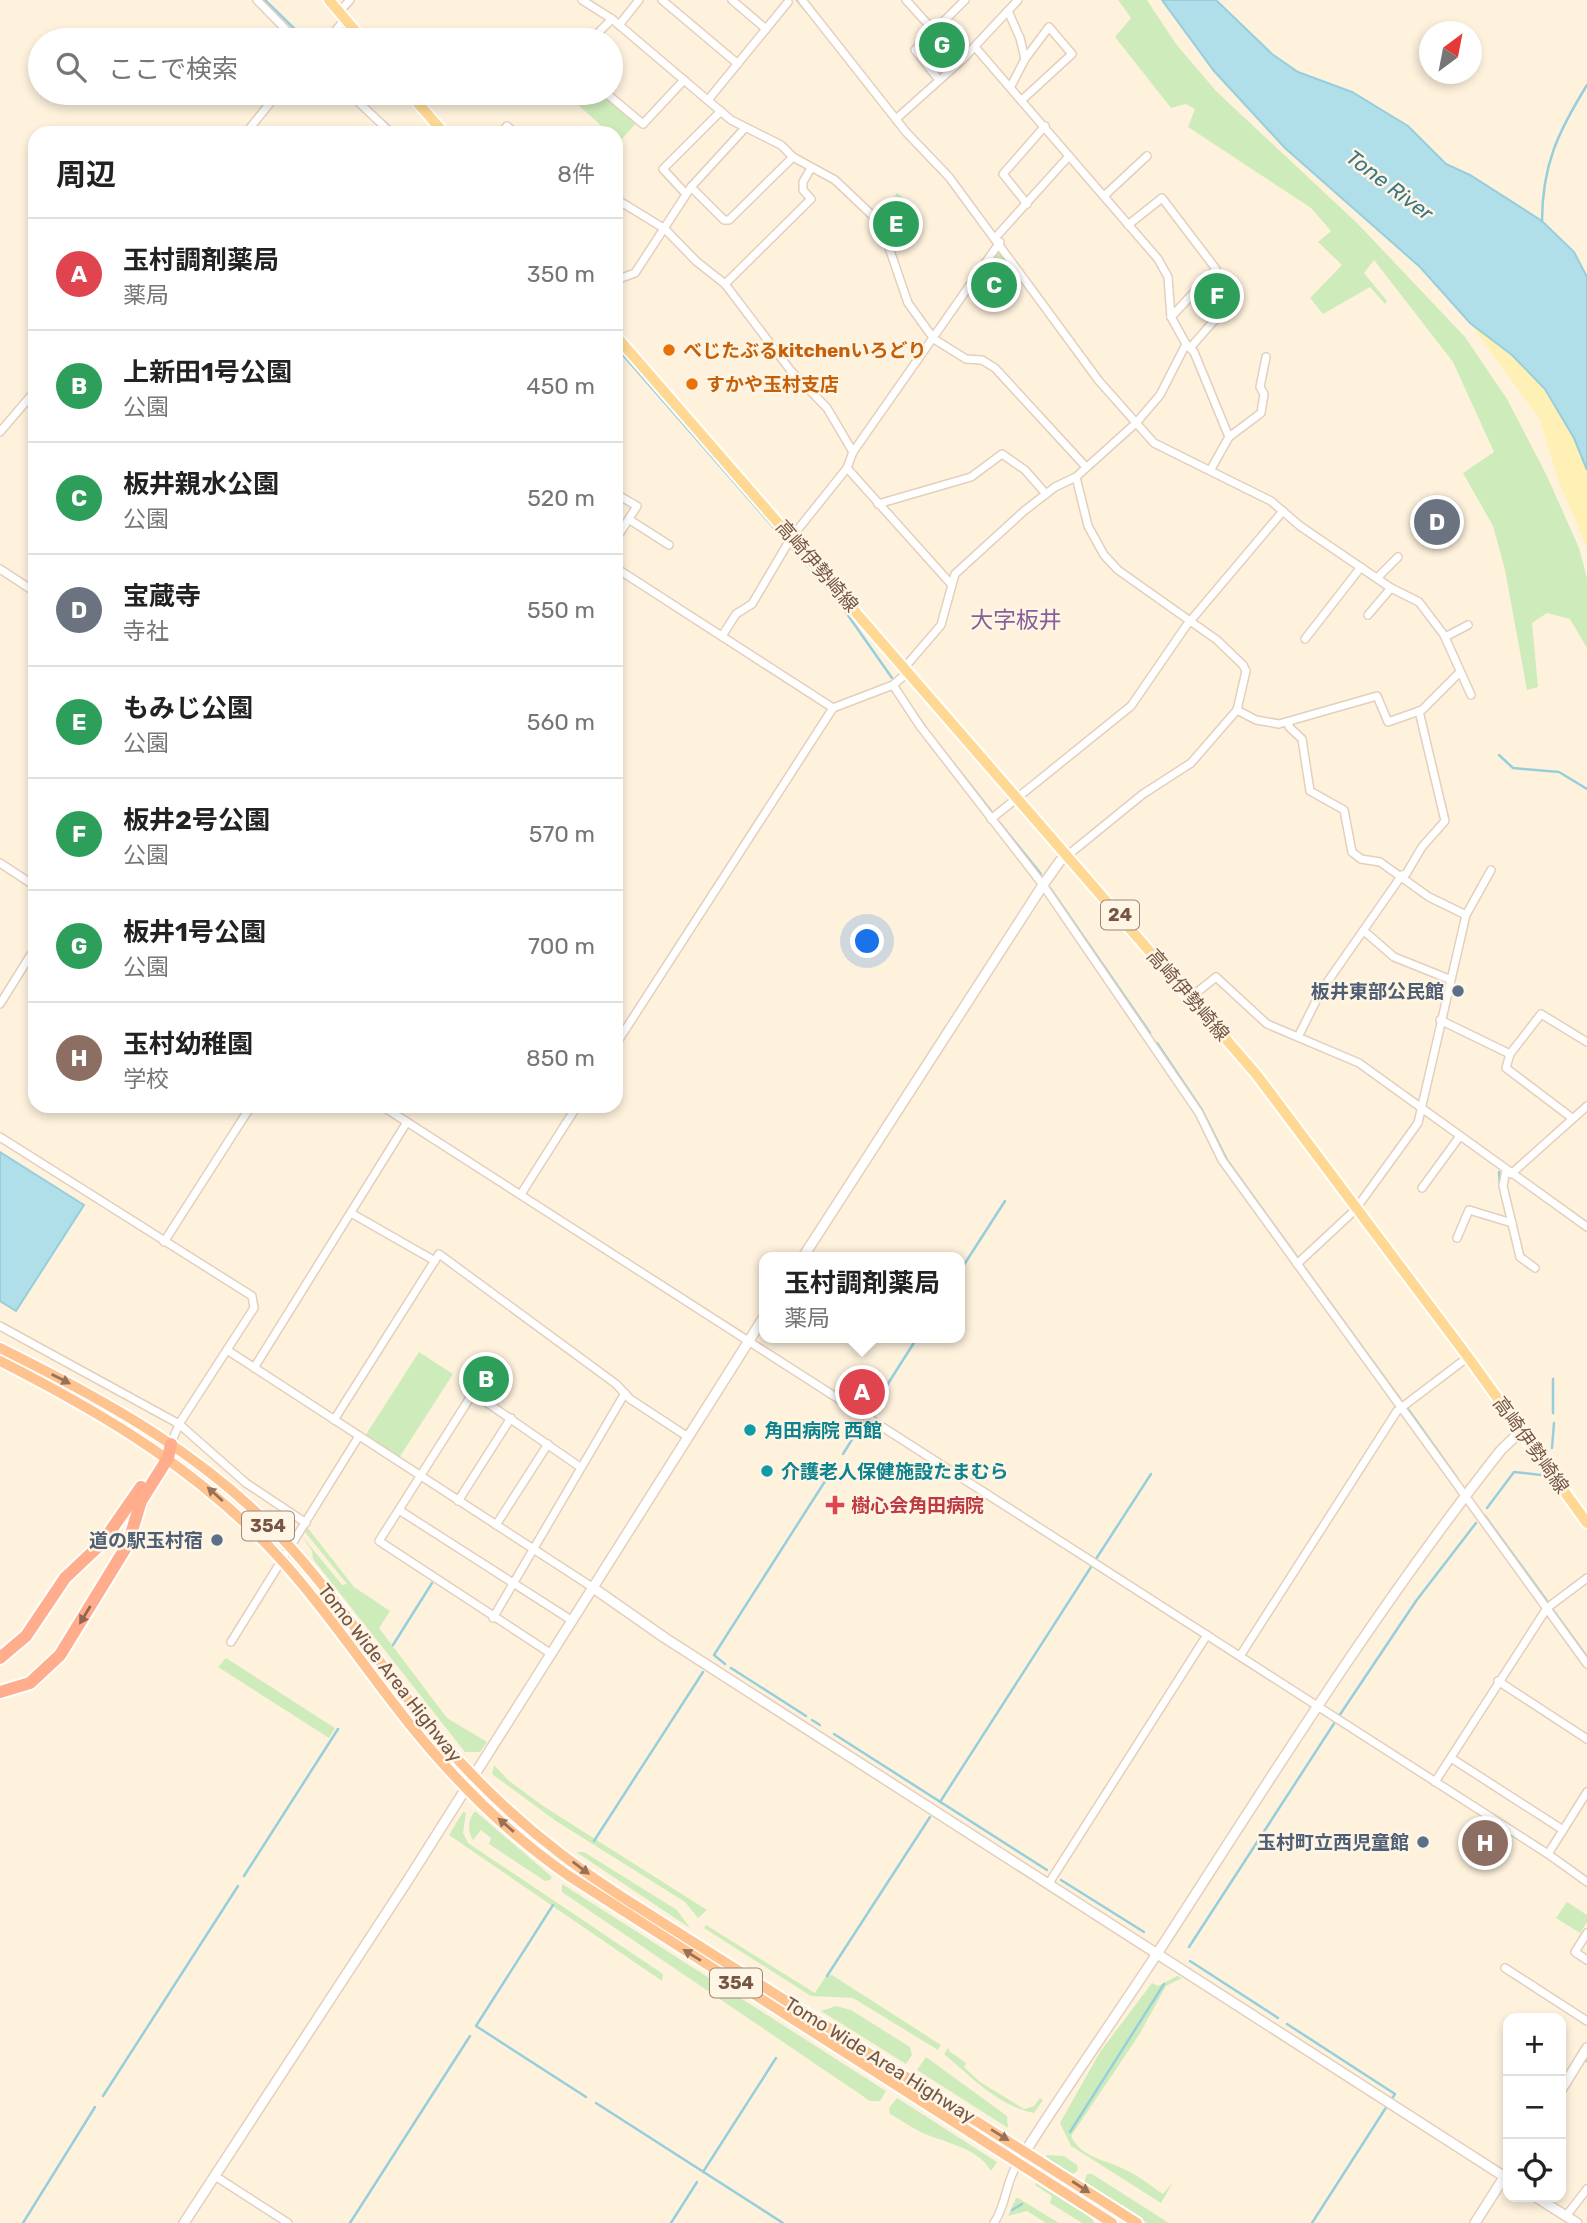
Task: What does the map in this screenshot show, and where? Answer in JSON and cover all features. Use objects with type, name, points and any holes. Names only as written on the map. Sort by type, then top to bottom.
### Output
[{"type":"highway","name":"Tomo Wide Area Highway","points":[[0,1348],[76,1386],[168,1452],[218,1497],[283,1561],[410,1724],[466,1788],[503,1824],[569,1876],[1112,2223]]},
{"type":"highway","name":"Tomo Wide Area Highway","points":[[0,1361],[227,1485],[291,1548],[414,1708],[474,1776],[525,1824],[606,1886],[1137,2223]]},
{"type":"highway","points":[[0,1658],[18,1645],[65,1578],[102,1543],[168,1452]]},
{"type":"highway","points":[[0,1692],[30,1683],[60,1655],[124,1550],[141,1501],[168,1452]]},
{"type":"main road","points":[[329,0],[353,28]]},
{"type":"main road","points":[[419,105],[438,126]]},
{"type":"main road","name":"高崎伊勢崎線","points":[[623,344],[1191,997],[1270,1092],[1468,1357],[1587,1523]]},
{"type":"street","points":[[257,0],[284,28]]},
{"type":"street","points":[[335,28],[350,0]]},
{"type":"street","points":[[582,0],[623,28]]},
{"type":"street","points":[[662,0],[738,64]]},
{"type":"street","points":[[732,0],[766,29]]},
{"type":"street","points":[[802,0],[896,119],[949,177],[998,240],[1099,381],[1136,423],[1166,452],[1211,469],[1271,501],[1391,588],[1419,602],[1445,636],[1471,695]]},
{"type":"street","points":[[906,0],[934,31]]},
{"type":"street","points":[[939,80],[915,50],[965,0]]},
{"type":"street","points":[[896,119],[975,47],[1018,0]]},
{"type":"street","points":[[619,25],[637,1]]},
{"type":"street","points":[[708,100],[788,2]]},
{"type":"street","points":[[1008,11],[1020,38],[1025,59]]},
{"type":"street","points":[[603,28],[612,19]]},
{"type":"street","points":[[1012,86],[1025,59],[1049,27],[1072,54],[1023,99]]},
{"type":"street","points":[[623,28],[720,111],[745,128],[781,145],[793,157],[835,180],[873,217],[884,233],[908,303],[934,339],[966,359],[982,360],[995,368],[1086,467]]},
{"type":"street","points":[[975,47],[1012,86],[1158,259],[1168,277],[1171,317],[1188,346],[1228,437]]},
{"type":"street","points":[[620,105],[643,124],[684,80]]},
{"type":"street","points":[[252,126],[268,105]]},
{"type":"street","points":[[362,105],[384,126]]},
{"type":"street","points":[[720,111],[663,169],[724,220],[729,220],[793,157]]},
{"type":"street","points":[[1027,204],[1003,174],[1045,126]]},
{"type":"street","points":[[623,277],[635,273],[689,191],[745,128]]},
{"type":"street","points":[[722,636],[736,614],[752,604],[791,538],[847,468],[853,452],[934,339],[998,240],[1069,156]]},
{"type":"street","points":[[1104,196],[1147,156]]},
{"type":"street","points":[[725,284],[811,199],[803,190],[803,182],[811,168]]},
{"type":"street","points":[[1128,225],[1162,198],[1216,269],[1171,317]]},
{"type":"street","points":[[623,203],[665,229],[696,261],[725,284],[791,371],[827,408],[853,452]]},
{"type":"street","points":[[623,1033],[833,708],[893,685],[941,625],[951,584],[963,566],[1046,494],[1076,477],[1136,423],[1160,395],[1188,346],[1219,315]]},
{"type":"street","points":[[1211,469],[1228,437],[1261,413],[1264,394],[1260,387],[1266,356]]},
{"type":"street","points":[[0,432],[28,399]]},
{"type":"street","points":[[878,504],[971,477],[1002,454],[1026,470],[1046,494]]},
{"type":"street","points":[[847,468],[951,584]]},
{"type":"street","points":[[806,1252],[1060,861],[1143,794],[1191,763],[1237,710],[1242,699],[1246,667],[1191,621],[1118,570],[1104,555],[1088,526],[1076,477]]},
{"type":"street","points":[[623,498],[638,506],[623,530]]},
{"type":"street","points":[[991,819],[1131,706],[1191,621],[1283,511]]},
{"type":"street","points":[[630,520],[669,545]]},
{"type":"street","points":[[1377,578],[1398,556]]},
{"type":"street","points":[[1305,639],[1361,567]]},
{"type":"street","points":[[0,569],[28,587]]},
{"type":"street","points":[[623,572],[833,708]]},
{"type":"street","points":[[1368,615],[1391,588]]},
{"type":"street","points":[[1445,636],[1468,625]]},
{"type":"street","points":[[1237,710],[1256,720],[1289,722],[1377,696],[1388,722],[1419,711],[1460,672]]},
{"type":"street","points":[[893,685],[1043,885],[1199,1113],[1222,1160],[1587,1664]]},
{"type":"street","points":[[1298,1037],[1321,990],[1402,875],[1406,874],[1422,847],[1443,824],[1446,816],[1419,711]]},
{"type":"street","points":[[1289,722],[1289,727],[1302,739],[1310,792],[1344,810],[1352,852],[1361,859],[1380,862],[1402,875],[1429,897],[1466,915]]},
{"type":"street","points":[[0,863],[28,881]]},
{"type":"street","points":[[1297,1264],[1358,1208],[1418,1123],[1449,979],[1466,915],[1491,870]]},
{"type":"street","points":[[1364,931],[1394,957],[1449,979]]},
{"type":"street","points":[[0,1004],[28,959]]},
{"type":"street","points":[[1191,997],[1216,977],[1261,1020],[1359,1063],[1587,1227]]},
{"type":"street","points":[[1572,1118],[1506,1068],[1510,1054],[1541,1014],[1587,1042]]},
{"type":"street","points":[[1440,1020],[1510,1054]]},
{"type":"street","points":[[1535,1268],[1520,1257],[1503,1186],[1509,1172],[1587,1106]]},
{"type":"street","points":[[164,1242],[247,1113]]},
{"type":"street","points":[[393,1113],[1548,1854],[1587,1882]]},
{"type":"street","points":[[521,1194],[573,1113]]},
{"type":"street","points":[[254,1368],[407,1122]]},
{"type":"street","points":[[1422,1188],[1460,1136]]},
{"type":"street","points":[[0,1137],[252,1296],[254,1308],[179,1424],[168,1452]]},
{"type":"street","points":[[1457,1238],[1469,1210],[1512,1223]]},
{"type":"street","points":[[351,1213],[435,1261]]},
{"type":"street","points":[[334,1420],[439,1254],[688,1437]]},
{"type":"street","points":[[184,2223],[474,1776],[759,1325]]},
{"type":"street","points":[[0,1326],[179,1424],[246,1483],[306,1524]]},
{"type":"street","points":[[227,1350],[592,1587],[671,1642],[1503,2173]]},
{"type":"street","points":[[1240,1656],[1401,1406],[1468,1357]]},
{"type":"street","points":[[550,1653],[380,1544],[473,1393],[580,1467]]},
{"type":"street","points":[[493,1618],[625,1393]]},
{"type":"street","points":[[458,1501],[511,1418]]},
{"type":"street","points":[[994,2223],[1004,2207],[1009,2178],[1018,2163],[1317,1706],[1416,1560],[1465,1495],[1521,1430]]},
{"type":"street","points":[[232,1642],[359,1436]]},
{"type":"street","points":[[496,1525],[548,1444]]},
{"type":"street","points":[[399,1510],[571,1620]]},
{"type":"street","points":[[1435,1782],[1547,1608],[1587,1578]]},
{"type":"street","points":[[1049,1883],[1207,1635]]},
{"type":"street","points":[[1498,1681],[1587,1739]]},
{"type":"street","points":[[1451,1758],[1563,1830]]},
{"type":"street","points":[[1548,1854],[1587,1792]]},
{"type":"street","points":[[1587,1933],[1575,1952],[1587,1959]]},
{"type":"street","points":[[1505,1968],[1587,2021]]},
{"type":"street","points":[[1566,2082],[1587,2048]]},
{"type":"street","points":[[215,2176],[288,2223]]},
{"type":"street","points":[[1475,2223],[1503,2182]]},
{"type":"street","points":[[1566,2216],[1587,2189]]},
{"type":"street","points":[[1544,2202],[1577,2223]]},
{"type":"green space","points":[[1118,0],[1147,0],[1176,44],[1216,91],[1358,224],[1465,337],[1507,399],[1547,476],[1579,548],[1587,578],[1587,648],[1570,619],[1547,613],[1532,623],[1538,687],[1527,690],[1505,570],[1493,526],[1463,473],[1494,452],[1453,362],[1374,260],[1364,273],[1387,301],[1385,304],[1370,287],[1323,314],[1310,298],[1342,265],[1318,242],[1331,231],[1311,208],[1188,127],[1195,109],[1186,104],[1171,108],[1115,37],[1131,18]]},
{"type":"green space","points":[[578,105],[617,105],[637,122],[623,138],[623,126],[602,126]]},
{"type":"green space","points":[[897,193],[919,210],[893,246],[880,216]]},
{"type":"green space","points":[[998,251],[1021,277],[993,311],[968,294]]},
{"type":"green space","points":[[1212,281],[1234,300],[1223,312],[1201,292]]},
{"type":"green space","points":[[419,1352],[453,1374],[399,1458],[365,1436]]},
{"type":"green space","points":[[307,1527],[354,1587],[390,1611],[379,1628],[447,1718],[487,1742],[480,1752],[465,1752],[313,1559],[312,1551],[302,1536],[342,1585],[347,1584],[305,1532]]},
{"type":"green space","points":[[226,1658],[335,1728],[329,1738],[218,1667]]},
{"type":"green space","points":[[494,1765],[508,1780],[543,1806],[707,1910],[698,1918],[685,1902],[556,1821],[492,1774]]},
{"type":"green space","points":[[475,1811],[552,1877],[550,1880],[545,1881],[489,1844],[491,1838],[481,1830],[473,1840],[469,1826]]},
{"type":"green space","points":[[463,1812],[466,1813],[463,1833],[468,1843],[663,1974],[662,1981],[449,1835]]},
{"type":"green space","points":[[576,1852],[584,1852],[677,1910],[690,1928]]},
{"type":"green space","points":[[562,1884],[886,2091],[880,2101],[870,2101],[562,1892]]},
{"type":"green space","points":[[1567,1902],[1587,1915],[1587,1922],[1580,1933],[1556,1918]]},
{"type":"green space","points":[[706,1925],[815,1993],[826,1976],[832,1975],[941,2045],[938,2050],[853,1998],[811,1996],[704,1928]]},
{"type":"green space","points":[[1177,1976],[1182,1978],[1166,1986],[1139,2035],[1071,2136],[1088,2154],[1131,2172],[1163,2194],[1173,2182],[1161,2203],[1071,2146],[1060,2123],[1100,2052],[1152,1983],[1158,1986]]},
{"type":"green space","points":[[836,2006],[851,2010],[910,2047],[912,2055],[906,2064],[821,2011]]},
{"type":"green space","points":[[949,2047],[949,2051],[966,2063],[964,2067],[980,2082],[1024,2109],[1034,2106],[1040,2098],[1043,2100],[1034,2113],[1009,2104],[986,2090],[944,2054]]},
{"type":"green space","points":[[926,2057],[1007,2116],[1008,2128],[917,2070]]},
{"type":"green space","points":[[897,2098],[997,2162],[991,2171],[977,2156],[919,2131],[890,2114],[889,2108]]},
{"type":"green space","points":[[1047,2155],[1064,2156],[1077,2165],[1078,2170],[1072,2175],[1045,2158]]},
{"type":"green space","points":[[1087,2174],[1092,2174],[1169,2223],[1147,2223],[1084,2183]]},
{"type":"green space","points":[[1037,2181],[1092,2216],[1094,2223],[1082,2223],[1050,2203],[1052,2196],[1035,2185]]},
{"type":"green space","points":[[1016,2198],[1059,2223],[1046,2223],[1027,2211],[1008,2216]]},
{"type":"sand","points":[[1470,323],[1512,355],[1545,389],[1574,438],[1587,470],[1587,547],[1558,480],[1540,420]]},
{"type":"water","name":"Tone River","points":[[1162,0],[1216,0],[1272,54],[1298,72],[1352,92],[1408,126],[1446,164],[1470,175],[1542,221],[1574,252],[1587,277],[1587,470],[1574,438],[1545,389],[1512,355],[1470,323],[1420,267],[1285,148],[1214,71]]},
{"type":"water","points":[[0,1152],[84,1205],[16,1311],[0,1301]]},
{"type":"waterway","points":[[265,0],[294,28]]},
{"type":"waterway","points":[[797,0],[806,11]]},
{"type":"waterway","points":[[862,82],[871,93]]},
{"type":"waterway","points":[[1542,222],[1545,183],[1554,150],[1587,85]]},
{"type":"waterway","points":[[379,117],[389,126]]},
{"type":"waterway","points":[[623,355],[838,601],[892,678]]},
{"type":"waterway","points":[[914,711],[926,728]]},
{"type":"waterway","points":[[939,745],[991,811]]},
{"type":"waterway","points":[[1499,755],[1513,768],[1559,772],[1587,789]]},
{"type":"waterway","points":[[999,822],[1041,874]]},
{"type":"waterway","points":[[1050,888],[1150,1033]]},
{"type":"waterway","points":[[1157,1043],[1202,1110],[1227,1160],[1297,1257]]},
{"type":"waterway","points":[[1408,1094],[1418,1101]]},
{"type":"waterway","points":[[1499,1172],[1500,1186]]},
{"type":"waterway","points":[[965,1263],[1005,1201]]},
{"type":"waterway","points":[[1304,1267],[1400,1399]]},
{"type":"waterway","points":[[868,1415],[914,1343]]},
{"type":"waterway","points":[[1553,1379],[1553,1413]]},
{"type":"waterway","points":[[1408,1409],[1457,1478]]},
{"type":"waterway","points":[[843,1454],[864,1420]]},
{"type":"waterway","points":[[1552,1448],[1554,1423]]},
{"type":"waterway","points":[[725,1664],[714,1655],[836,1464]]},
{"type":"waterway","points":[[1487,1508],[1514,1472],[1541,1475]]},
{"type":"waterway","points":[[1096,1559],[1151,1474]]},
{"type":"waterway","points":[[1485,1516],[1547,1601]]},
{"type":"waterway","points":[[1339,1716],[1416,1601],[1476,1523]]},
{"type":"waterway","points":[[940,1802],[1091,1567]]},
{"type":"waterway","points":[[393,1645],[432,1583]]},
{"type":"waterway","points":[[1553,1610],[1587,1657]]},
{"type":"waterway","points":[[731,1668],[806,1716]]},
{"type":"waterway","points":[[594,1841],[703,1672]]},
{"type":"waterway","points":[[812,1720],[820,1725]]},
{"type":"waterway","points":[[1189,1947],[1335,1722]]},
{"type":"waterway","points":[[244,1876],[338,1729]]},
{"type":"waterway","points":[[834,1734],[1047,1870]]},
{"type":"waterway","points":[[827,1976],[930,1817]]},
{"type":"waterway","points":[[1061,1880],[1144,1932]]},
{"type":"waterway","points":[[103,2096],[238,1886]]},
{"type":"waterway","points":[[553,1905],[476,2026],[586,2097]]},
{"type":"waterway","points":[[1190,1961],[1278,2018]]},
{"type":"waterway","points":[[1070,2132],[1164,1984]]},
{"type":"waterway","points":[[1287,2024],[1395,2094],[1391,2100]]},
{"type":"waterway","points":[[350,2223],[470,2036]]},
{"type":"waterway","points":[[703,2172],[776,2058]]},
{"type":"waterway","points":[[596,2103],[783,2223]]},
{"type":"waterway","points":[[1312,2223],[1387,2106]]},
{"type":"waterway","points":[[23,2223],[95,2107]]},
{"type":"waterway","points":[[671,2223],[697,2182]]},
{"type":"waterway","points":[[1012,2210],[1022,2204]]},
{"type":"place","name":"板井1号公園","points":[[942,45]]},
{"type":"place","name":"もみじ公園","points":[[896,224]]},
{"type":"place","name":"板井親水公園","points":[[994,285]]},
{"type":"place","name":"板井2号公園","points":[[1217,296]]},
{"type":"place","name":"べじたぶるkitchenいろどり","points":[[669,350]]},
{"type":"place","name":"すかや玉村支店","points":[[692,384]]},
{"type":"place","name":"宝蔵寺","points":[[1437,522]]},
{"type":"place","name":"板井東部公民館","points":[[1458,991]]},
{"type":"place","name":"上新田1号公園","points":[[486,1379]]},
{"type":"place","name":"玉村調剤薬局","points":[[862,1392]]},
{"type":"place","name":"角田病院 西館","points":[[750,1430]]},
{"type":"place","name":"介護老人保健施設たまむら","points":[[767,1471]]},
{"type":"place","name":"樹心会角田病院","points":[[835,1505]]},
{"type":"place","name":"道の駅玉村宿","points":[[217,1540]]},
{"type":"place","name":"玉村町立西児童館","points":[[1423,1842]]},
{"type":"place","name":"玉村幼稚園","points":[[1485,1843]]},
{"type":"district","name":"大字板井","points":[[1016,620]]}]
